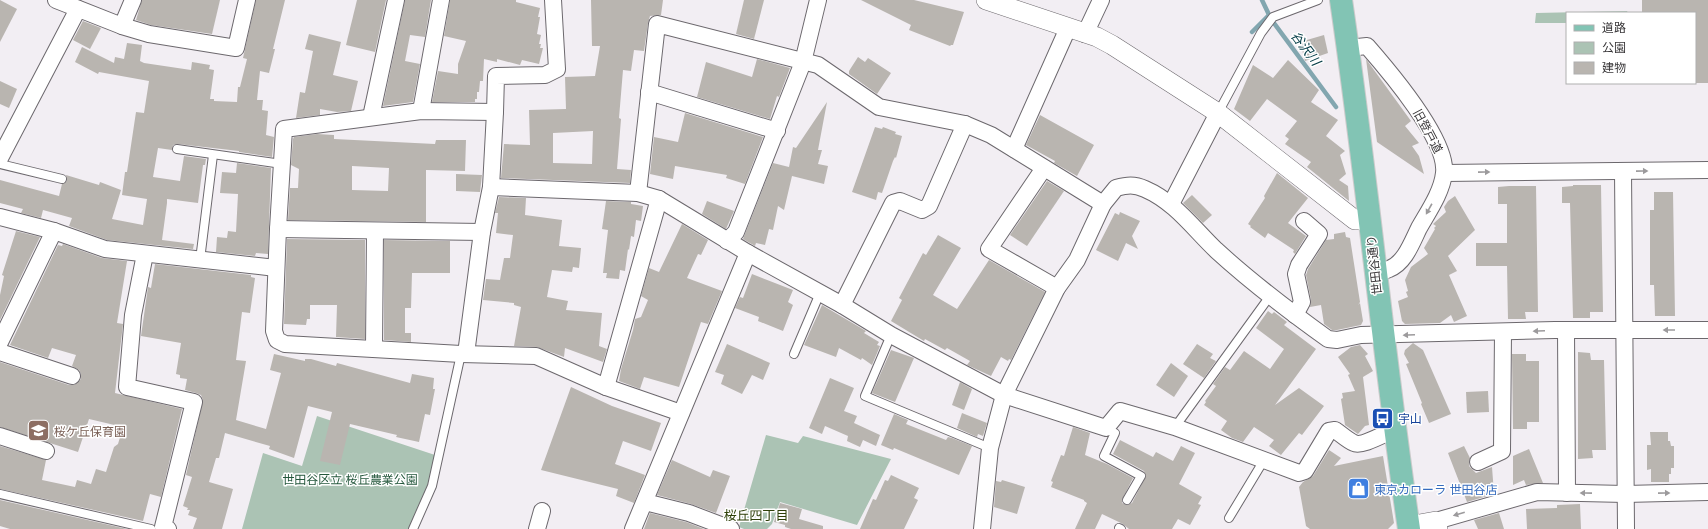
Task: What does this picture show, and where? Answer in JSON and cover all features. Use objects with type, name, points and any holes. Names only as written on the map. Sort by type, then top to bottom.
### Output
[{"type":"main road","name":"世田谷通り","points":[[1340,0],[1348,48],[1370,220],[1382,336],[1396,429],[1407,528]]},
{"type":"street","points":[[56,0],[122,26],[149,34],[236,48],[246,0]]},
{"type":"street","points":[[122,26],[133,0]]},
{"type":"street","points":[[371,117],[396,0]]},
{"type":"street","points":[[421,110],[441,0]]},
{"type":"street","points":[[464,354],[482,232],[491,187],[496,76],[545,75],[557,68],[554,0]]},
{"type":"street","points":[[727,241],[736,232],[777,131],[803,62],[818,0]]},
{"type":"street","points":[[986,0],[1097,37],[1112,45],[1218,113],[1355,220],[1370,220]]},
{"type":"street","points":[[1014,149],[1076,31],[1101,0]]},
{"type":"street","points":[[0,158],[78,9]]},
{"type":"street","points":[[638,193],[657,24],[818,65],[879,107],[965,124],[991,135],[1104,204]]},
{"type":"street","name":"旧登戸道","points":[[1348,48],[1367,46],[1388,70],[1423,117],[1441,154],[1444,173],[1438,193],[1402,260],[1390,269],[1375,273]]},
{"type":"street","points":[[649,92],[777,131]]},
{"type":"street","points":[[495,112],[421,110],[284,129],[276,268],[274,332],[277,340],[285,344],[464,354],[536,356],[606,387],[681,413]]},
{"type":"street","points":[[1171,204],[1218,113]]},
{"type":"street","points":[[842,305],[893,203],[900,201],[922,210],[928,206],[965,124]]},
{"type":"street","points":[[1044,168],[989,249],[1057,288]]},
{"type":"street","points":[[1444,173],[1708,170]]},
{"type":"street","points":[[1623,171],[1626,529]]},
{"type":"street","points":[[982,529],[990,448],[1004,395],[1057,288],[1077,260],[1104,204],[1116,188],[1135,185],[1146,189],[1171,204],[1216,250],[1270,296],[1328,340],[1337,340],[1361,335],[1382,336],[1566,330],[1708,330]]},
{"type":"street","points":[[491,187],[638,193],[659,199],[727,241],[842,305],[891,335],[1004,395],[1106,428],[1120,411],[1175,427],[1300,473],[1305,471],[1328,431],[1335,430],[1355,444],[1364,444],[1383,433],[1396,429]]},
{"type":"street","points":[[606,387],[659,199]]},
{"type":"street","points":[[0,217],[54,231],[106,249],[276,268]]},
{"type":"street","points":[[1295,315],[1302,302],[1296,274],[1299,265],[1319,234],[1304,221]]},
{"type":"street","points":[[278,229],[482,232]]},
{"type":"street","points":[[374,349],[375,230]]},
{"type":"street","points":[[0,342],[54,231]]},
{"type":"street","points":[[633,529],[748,253]]},
{"type":"street","points":[[145,254],[133,315],[127,387],[194,402],[161,529]]},
{"type":"street","points":[[1566,330],[1568,493]]},
{"type":"street","points":[[1478,462],[1502,451],[1503,332]]},
{"type":"street","points":[[0,352],[72,376]]},
{"type":"street","points":[[0,436],[46,451]]},
{"type":"street","points":[[1407,528],[1437,525],[1537,492],[1625,494],[1708,492]]},
{"type":"street","points":[[645,502],[689,513],[731,529]]},
{"type":"street","points":[[537,529],[542,511]]},
{"type":"lane","points":[[1218,113],[1261,33],[1273,17],[1318,0]]},
{"type":"lane","points":[[177,149],[282,164]]},
{"type":"lane","points":[[200,260],[213,155]]},
{"type":"lane","points":[[0,164],[62,179]]},
{"type":"lane","points":[[794,354],[820,293]]},
{"type":"lane","points":[[1175,427],[1270,296]]},
{"type":"lane","points":[[891,335],[865,396],[990,448]]},
{"type":"lane","points":[[413,529],[432,486],[464,354]]},
{"type":"lane","points":[[1106,428],[1115,433],[1104,456],[1141,476],[1127,500]]},
{"type":"lane","points":[[1229,518],[1264,460]]},
{"type":"lane","points":[[0,494],[161,529]]},
{"type":"green space","points":[[1627,11],[1628,12],[1582,12]]},
{"type":"green space","points":[[1566,12],[1566,23],[1535,23],[1536,13]]},
{"type":"green space","name":"世田谷区立 桜丘農業公園","points":[[317,416],[435,455],[431,484],[410,529],[242,529],[263,453],[302,466]]},
{"type":"green space","points":[[766,435],[798,443],[803,436],[891,459],[857,525],[780,502],[772,524],[767,529],[744,529],[739,527]]},
{"type":"building","points":[[0,0],[17,9],[0,42]]},
{"type":"building","points":[[142,0],[220,0],[212,34],[151,25],[136,20]]},
{"type":"building","points":[[256,0],[285,0],[273,49],[275,49],[269,73],[260,71],[257,100],[263,100],[262,110],[268,111],[266,135],[274,137],[272,157],[239,151],[178,144],[173,145],[172,150],[158,148],[153,177],[180,181],[184,156],[206,159],[205,165],[203,165],[198,203],[167,199],[162,240],[194,244],[193,249],[107,240],[69,226],[72,218],[43,210],[41,218],[21,213],[23,209],[0,203],[0,180],[59,196],[62,184],[67,181],[66,175],[99,185],[100,182],[121,190],[112,219],[143,225],[147,199],[122,195],[136,112],[144,113],[149,81],[99,72],[98,74],[75,62],[82,47],[114,63],[115,57],[124,59],[127,43],[142,45],[140,61],[144,63],[191,70],[192,62],[210,65],[209,69],[214,70],[210,99],[214,99],[214,101],[237,102],[238,87],[240,87],[247,59],[243,58]]},
{"type":"building","points":[[357,0],[386,0],[375,52],[346,45]]},
{"type":"building","points":[[405,0],[431,0],[425,37],[410,35],[405,61],[420,64],[413,102],[383,106]]},
{"type":"building","points":[[450,0],[516,0],[516,2],[540,8],[537,34],[541,35],[539,44],[541,44],[540,48],[543,48],[539,64],[522,60],[520,65],[497,59],[497,62],[484,59],[483,81],[480,81],[479,92],[477,92],[477,99],[475,99],[475,102],[432,102],[438,71],[458,74],[458,64],[466,41],[444,36]]},
{"type":"building","points":[[591,0],[663,0],[661,15],[650,16],[644,51],[634,50],[631,71],[623,70],[617,169],[631,170],[630,183],[501,178],[504,144],[530,145],[529,110],[566,109],[565,77],[595,76],[600,46],[592,46]],"holes":[[[593,131],[592,164],[553,163],[553,133]]]},
{"type":"building","points":[[744,0],[764,0],[754,39],[736,34]]},
{"type":"building","points":[[861,0],[914,0],[964,12],[953,45],[950,46],[909,30],[911,25]]},
{"type":"building","points":[[1642,0],[1708,0],[1708,83],[1696,83],[1696,12],[1642,12]]},
{"type":"building","points":[[83,21],[101,28],[90,49],[73,40]]},
{"type":"building","points":[[309,34],[341,42],[333,75],[358,81],[351,111],[337,112],[320,109],[320,115],[296,118],[300,92],[305,93],[313,51],[305,49]]},
{"type":"building","points":[[1324,35],[1328,53],[1305,61],[1300,42]]},
{"type":"building","points":[[858,57],[865,62],[868,58],[891,73],[877,94],[849,74],[849,71]]},
{"type":"building","points":[[757,59],[790,68],[779,97],[777,96],[770,119],[697,97],[706,62],[752,77]]},
{"type":"building","points":[[1366,59],[1411,121],[1405,126],[1419,143],[1412,146],[1419,156],[1424,174],[1377,142]]},
{"type":"building","points":[[1288,60],[1319,90],[1311,102],[1338,120],[1326,136],[1345,151],[1340,155],[1346,174],[1339,180],[1348,186],[1349,201],[1307,167],[1311,162],[1285,144],[1289,139],[1285,136],[1297,121],[1267,99],[1250,121],[1234,109],[1253,65],[1273,78]]},
{"type":"building","points":[[0,81],[17,89],[9,108],[0,104]]},
{"type":"building","points":[[827,102],[818,150],[822,150],[818,164],[828,166],[824,184],[792,176],[784,210],[778,206],[773,230],[769,229],[765,245],[756,243],[755,246],[743,239],[773,163],[789,167],[793,147],[796,148]]},
{"type":"building","points":[[685,113],[763,137],[745,184],[726,178],[727,175],[675,166],[673,179],[650,174],[654,137],[678,142]]},
{"type":"building","points":[[1040,115],[1094,145],[1077,176],[1054,163],[1055,161],[1026,145]]},
{"type":"building","points":[[875,127],[882,129],[883,127],[902,136],[896,158],[895,157],[893,161],[882,193],[878,192],[876,200],[852,192]]},
{"type":"building","points":[[317,134],[334,135],[334,139],[435,144],[436,140],[466,140],[465,171],[426,170],[426,222],[288,220],[290,188],[298,188],[299,169],[291,165],[294,137]],"holes":[[[352,166],[389,168],[388,191],[352,190]]]},
{"type":"building","points":[[237,163],[271,168],[268,254],[256,253],[255,256],[216,252],[217,237],[227,238],[228,231],[236,232],[238,194],[220,193],[222,172],[236,173]]},
{"type":"building","points":[[1277,173],[1308,198],[1288,223],[1306,236],[1295,254],[1293,252],[1294,250],[1268,233],[1265,238],[1248,224],[1265,198],[1264,196]]},
{"type":"building","points":[[456,174],[482,175],[480,192],[456,191]]},
{"type":"building","points":[[1047,181],[1064,191],[1027,246],[1010,235]]},
{"type":"building","points":[[1573,185],[1601,185],[1603,312],[1590,312],[1590,318],[1573,318],[1570,203],[1562,203],[1562,187]]},
{"type":"building","points":[[1536,186],[1538,312],[1525,312],[1526,319],[1508,319],[1507,266],[1476,266],[1476,243],[1507,243],[1507,204],[1498,204],[1498,187]]},
{"type":"building","points":[[1654,192],[1673,192],[1675,316],[1655,316],[1654,285],[1650,285],[1650,210],[1654,210]]},
{"type":"building","points":[[1192,195],[1212,215],[1203,223],[1183,203]]},
{"type":"building","points":[[1455,196],[1475,230],[1448,256],[1457,271],[1449,275],[1467,316],[1454,322],[1451,315],[1440,323],[1405,324],[1402,321],[1398,301],[1408,297],[1405,280],[1411,267],[1428,254],[1424,248],[1435,229],[1434,228],[1436,226],[1433,224],[1446,212],[1444,207],[1448,201]]},
{"type":"building","points":[[499,197],[526,198],[525,215],[562,220],[559,246],[581,248],[579,268],[573,267],[572,272],[552,270],[547,297],[568,301],[566,310],[602,313],[599,346],[607,349],[603,362],[565,348],[564,357],[537,347],[514,346],[521,307],[514,305],[514,303],[483,300],[486,279],[500,280],[504,258],[510,258],[513,235],[496,233],[498,213],[495,213]]},
{"type":"building","points":[[606,201],[631,202],[631,204],[643,206],[641,221],[636,220],[634,237],[631,236],[625,271],[620,270],[619,279],[606,278],[607,273],[603,273],[608,230],[602,229]]},
{"type":"building","points":[[707,201],[734,211],[726,229],[702,214]]},
{"type":"building","points":[[1120,212],[1140,221],[1132,236],[1138,249],[1126,243],[1118,261],[1096,250],[1115,213],[1119,215]]},
{"type":"building","points":[[682,224],[708,240],[701,255],[698,254],[687,278],[722,291],[708,324],[701,322],[679,387],[644,377],[640,389],[619,381],[621,369],[635,319],[641,317],[648,300],[641,296],[649,268],[659,272]]},
{"type":"building","points":[[16,231],[40,237],[0,320],[0,295],[4,276],[2,275]]},
{"type":"building","points":[[1345,232],[1346,237],[1350,238],[1360,302],[1358,305],[1360,303],[1363,321],[1361,325],[1332,330],[1324,324],[1321,305],[1310,307],[1311,300],[1306,275],[1308,269],[1326,240],[1334,239],[1334,234]]},
{"type":"building","points":[[938,235],[961,248],[933,295],[957,309],[989,260],[1045,292],[1011,360],[1009,359],[1008,361],[1001,357],[991,376],[967,365],[970,361],[947,348],[945,350],[925,339],[924,341],[891,321],[902,300],[899,298],[923,253],[926,255]]},
{"type":"building","points":[[287,239],[365,240],[365,339],[336,337],[337,305],[310,305],[310,319],[307,319],[306,325],[284,324]]},
{"type":"building","points":[[384,240],[450,241],[450,273],[412,273],[411,308],[405,308],[405,333],[411,333],[411,342],[384,340]]},
{"type":"building","points":[[63,244],[102,258],[127,261],[117,323],[123,324],[115,393],[182,409],[161,497],[150,494],[143,521],[0,489],[0,446],[46,460],[42,480],[75,487],[77,480],[91,484],[96,469],[106,472],[114,447],[118,444],[123,427],[89,419],[78,452],[0,427],[0,362],[69,385],[74,385],[81,379],[79,370],[72,366],[76,355],[52,348],[48,358],[10,345],[58,245],[62,246]]},
{"type":"building","points":[[155,264],[251,275],[251,277],[255,278],[250,313],[242,312],[236,360],[246,361],[236,420],[266,429],[281,373],[270,370],[274,354],[305,361],[305,359],[311,359],[336,366],[337,363],[410,383],[412,374],[434,378],[433,389],[435,389],[430,415],[425,414],[419,442],[396,437],[397,435],[350,424],[340,465],[320,461],[332,412],[308,406],[294,458],[269,449],[270,446],[225,433],[219,458],[216,458],[209,482],[233,489],[222,529],[193,529],[197,518],[188,515],[190,510],[187,510],[188,508],[183,506],[192,477],[186,475],[203,400],[201,395],[185,390],[187,379],[180,378],[180,375],[176,374],[181,343],[141,336],[148,287],[151,288]]},
{"type":"building","points":[[752,274],[793,290],[788,302],[793,305],[783,331],[758,321],[759,317],[735,308],[740,297],[743,298]]},
{"type":"building","points":[[822,305],[866,331],[864,333],[879,342],[877,345],[880,346],[872,365],[862,358],[861,360],[839,348],[836,357],[804,345]]},
{"type":"building","points":[[1268,311],[1272,314],[1274,312],[1287,322],[1284,325],[1316,349],[1275,405],[1299,388],[1324,406],[1302,435],[1299,433],[1281,455],[1269,446],[1274,440],[1254,427],[1243,442],[1232,438],[1221,430],[1227,421],[1204,405],[1206,402],[1205,401],[1216,386],[1213,384],[1225,367],[1230,370],[1244,351],[1270,369],[1284,349],[1256,328]]},
{"type":"building","points":[[1413,343],[1423,350],[1451,414],[1429,423],[1406,364],[1409,363],[1404,354],[1405,350]]},
{"type":"building","points":[[727,344],[770,363],[763,380],[752,375],[742,394],[721,384],[724,375],[715,372]]},
{"type":"building","points":[[1197,344],[1213,354],[1210,358],[1216,361],[1204,378],[1183,364]]},
{"type":"building","points":[[1360,345],[1368,354],[1365,356],[1373,371],[1363,377],[1369,425],[1365,426],[1358,434],[1345,425],[1341,399],[1343,398],[1342,393],[1355,391],[1348,375],[1350,374],[1338,357],[1351,347]]},
{"type":"building","points":[[891,350],[914,358],[895,402],[872,393]]},
{"type":"building","points":[[1578,352],[1590,353],[1591,360],[1604,360],[1606,450],[1592,450],[1593,458],[1578,459]]},
{"type":"building","points":[[1512,354],[1526,354],[1526,361],[1539,361],[1539,422],[1527,422],[1527,429],[1513,429]]},
{"type":"building","points":[[1171,363],[1188,376],[1174,397],[1156,385]]},
{"type":"building","points":[[830,378],[854,388],[844,411],[857,416],[854,423],[880,435],[876,446],[863,440],[860,447],[847,441],[848,436],[825,426],[822,434],[809,428]]},
{"type":"building","points":[[960,382],[972,389],[964,410],[952,405]]},
{"type":"building","points":[[571,387],[612,406],[661,423],[651,451],[623,441],[615,464],[645,475],[634,503],[616,496],[618,489],[541,470]]},
{"type":"building","points":[[1488,391],[1489,412],[1467,413],[1466,392]]},
{"type":"building","points":[[962,413],[987,423],[983,436],[978,434],[977,437],[957,428]]},
{"type":"building","points":[[894,414],[908,420],[906,424],[946,440],[948,437],[972,446],[959,475],[894,448],[893,450],[881,445]]},
{"type":"building","points":[[1073,427],[1090,433],[1085,455],[1107,464],[1133,478],[1122,500],[1122,503],[1127,505],[1132,503],[1146,476],[1144,471],[1113,454],[1120,440],[1153,457],[1156,452],[1173,461],[1181,446],[1195,453],[1179,484],[1202,497],[1198,504],[1201,505],[1190,525],[1178,519],[1172,529],[1129,529],[1123,524],[1102,514],[1095,529],[1075,529],[1087,503],[1084,500],[1051,487],[1053,482],[1051,481],[1061,455],[1064,456]]},
{"type":"building","points":[[1650,432],[1668,432],[1668,441],[1670,441],[1671,446],[1674,446],[1674,468],[1671,468],[1669,482],[1651,482],[1651,469],[1647,470],[1647,445],[1651,445]]},
{"type":"building","points":[[1464,446],[1470,458],[1469,466],[1476,473],[1492,467],[1494,494],[1467,502],[1448,453]]},
{"type":"building","points":[[1529,449],[1543,483],[1526,485],[1524,480],[1513,485],[1513,456]]},
{"type":"building","points":[[1329,450],[1341,458],[1334,466],[1383,456],[1394,523],[1388,529],[1310,529],[1306,526],[1299,487],[1303,482],[1313,476]]},
{"type":"building","points":[[672,460],[710,477],[713,470],[730,476],[716,513],[691,504],[657,495]]},
{"type":"building","points":[[891,475],[919,488],[914,498],[918,500],[904,529],[860,529],[873,499],[876,500],[885,480],[888,481]]},
{"type":"building","points":[[1002,480],[1025,487],[1017,514],[994,507],[996,481],[1001,482]]},
{"type":"building","points":[[0,500],[127,529],[10,529],[0,526]]},
{"type":"building","points":[[780,503],[802,509],[799,519],[823,526],[823,529],[791,529],[785,527],[785,525],[774,522]]},
{"type":"building","points":[[1580,504],[1581,529],[1527,529],[1526,509],[1557,508],[1557,505]]},
{"type":"building","points":[[650,513],[686,522],[704,529],[644,529]]},
{"type":"building","points":[[1499,513],[1504,529],[1478,529],[1474,520]]},
{"type":"waterway","name":"谷沢川","points":[[1262,0],[1271,19],[1336,107]]},
{"type":"waterway","points":[[1252,32],[1269,15]]},
{"type":"place","name":"宇山","points":[[1383,418]]},
{"type":"place","name":"桜ケ丘保育園","points":[[38,431]]},
{"type":"place","name":"東京カローラ 世田谷店","points":[[1358,489]]},
{"type":"district","name":"桜丘四丁目","points":[[756,515]]}]
